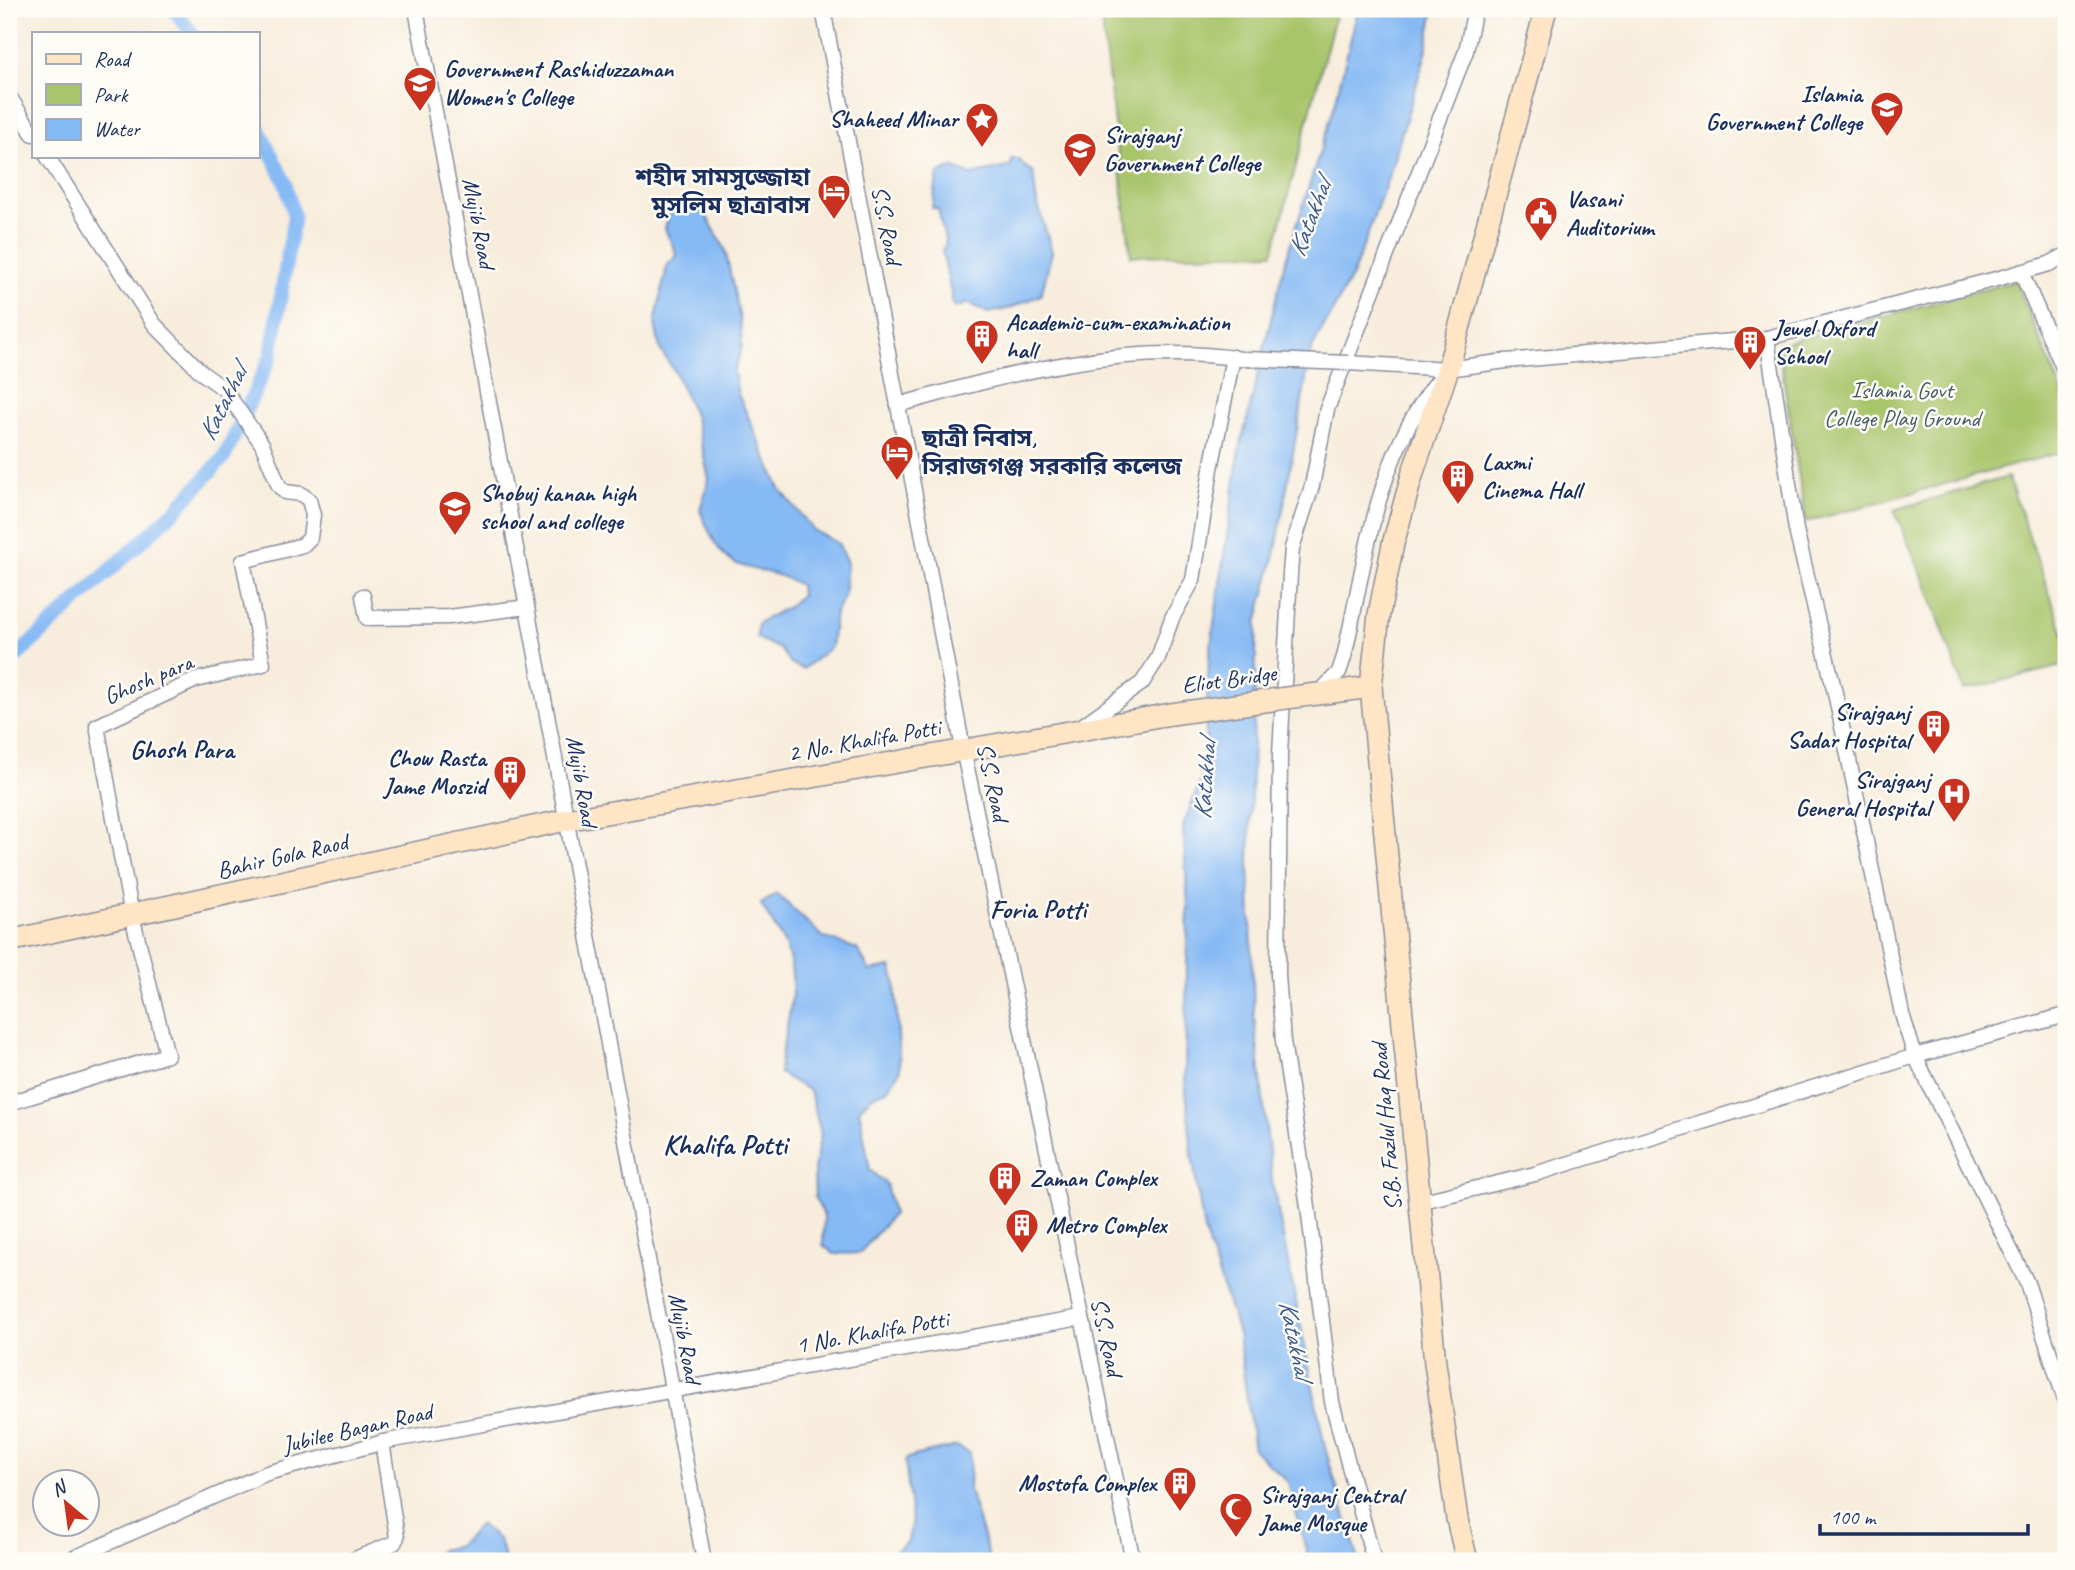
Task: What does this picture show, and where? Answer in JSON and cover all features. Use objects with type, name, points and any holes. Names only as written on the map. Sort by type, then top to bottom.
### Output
[{"type":"main road","name":"S.B. Fazlul Haq Road","points":[[1467,1561],[1457,1519],[1435,1363],[1396,925],[1371,687],[1378,614],[1393,544],[1413,472],[1448,369],[1546,9]]},
{"type":"main road","name":"Eliot Bridge","points":[[1171,714],[1371,687]]},
{"type":"main road","name":"2 No. Khalifa Potti","points":[[566,820],[1171,714]]},
{"type":"main road","name":"Bahir Gola Raod","points":[[9,941],[566,820]]},
{"type":"street","name":"Mujib Road","points":[[416,9],[704,1561]]},
{"type":"street","name":"S.S. Road","points":[[823,9],[963,749],[1133,1561]]},
{"type":"street","points":[[1374,1561],[1332,1402],[1295,1107],[1283,1041],[1278,975],[1280,754],[1290,574],[1292,548],[1312,486],[1327,409],[1377,287],[1466,51],[1475,9]]},
{"type":"street","points":[[9,96],[32,132]]},
{"type":"street","name":"Ghosh para","points":[[48,158],[154,324],[202,373],[224,389],[262,444],[279,486],[285,492],[301,494],[309,500],[313,515],[310,538],[303,545],[243,561],[263,664],[196,680],[97,726],[132,916]]},
{"type":"street","points":[[898,405],[1045,366],[1121,356],[1239,358],[1448,369],[1506,361],[1767,338],[2021,272],[2066,255]]},
{"type":"street","points":[[2021,272],[2066,374]]},
{"type":"street","points":[[1767,338],[1796,530],[1835,693],[1902,1014],[1915,1056],[2027,1283],[2066,1403]]},
{"type":"street","points":[[1078,729],[1142,683],[1158,658],[1172,618],[1193,580],[1239,358]]},
{"type":"street","points":[[1318,694],[1339,672],[1344,657],[1368,541],[1397,446],[1416,411],[1448,369]]},
{"type":"street","points":[[1368,541],[1393,544]]},
{"type":"street","points":[[363,596],[367,618],[450,617],[527,607]]},
{"type":"street","points":[[9,1103],[167,1055],[132,916]]},
{"type":"street","points":[[1419,1202],[1535,1174],[1915,1056],[2066,1016]]},
{"type":"street","name":"1 No. Khalifa Potti","points":[[672,1391],[1080,1318]]},
{"type":"street","name":"Jubilee Bagan Road","points":[[67,1561],[267,1473],[382,1442],[672,1391]]},
{"type":"street","points":[[350,1561],[394,1543],[397,1537],[382,1442]]},
{"type":"green space","points":[[1100,9],[1337,9],[1273,253],[1131,256]]},
{"type":"green space","name":"Islamia Govt College Play Ground","points":[[2016,281],[2066,402],[2066,451],[1806,522],[1778,344]]},
{"type":"green space","points":[[2008,477],[2066,640],[2066,665],[1964,690],[1928,589],[1894,510]]},
{"type":"water","points":[[1358,9],[1434,9],[1426,53],[1389,175],[1353,274],[1311,350],[1276,550],[1257,623],[1249,860],[1254,1015],[1272,1181],[1325,1448],[1359,1561],[1309,1561],[1288,1482],[1254,1450],[1238,1333],[1204,1231],[1192,1154],[1185,1078],[1188,905],[1183,826],[1204,772],[1209,658],[1239,453],[1283,269],[1334,107]]},
{"type":"water","points":[[1011,159],[1019,159],[1033,172],[1036,198],[1052,252],[1041,295],[1008,309],[988,313],[968,303],[954,308],[942,250],[946,244],[938,209],[932,208],[938,174],[953,167],[971,175],[1011,166]]},
{"type":"water","points":[[701,206],[725,249],[740,319],[742,347],[734,372],[738,394],[780,489],[814,531],[838,543],[847,563],[844,597],[835,612],[831,647],[803,669],[790,663],[780,649],[757,638],[758,623],[788,607],[801,595],[800,585],[783,577],[737,564],[724,555],[714,540],[700,510],[709,479],[695,417],[675,372],[660,349],[655,323],[667,266],[677,255],[665,229],[670,210]]},
{"type":"water","points":[[777,894],[823,937],[857,949],[870,971],[891,967],[895,980],[900,1071],[888,1089],[872,1096],[859,1109],[870,1170],[886,1184],[893,1214],[860,1253],[834,1254],[823,1245],[824,1216],[815,1198],[814,1169],[821,1134],[810,1091],[779,1073],[792,997],[791,966],[782,939],[761,904]]},
{"type":"water","points":[[956,1446],[970,1453],[969,1490],[988,1561],[881,1561],[908,1542],[912,1519],[905,1460]]},
{"type":"water","points":[[480,1524],[499,1540],[505,1561],[424,1561],[436,1558],[440,1550],[459,1546]]},
{"type":"waterway","name":"Katakhal","points":[[173,9],[191,32]]},
{"type":"waterway","name":"Katakhal","points":[[9,663],[178,508],[225,456],[271,356],[294,216],[285,182],[259,129]]},
{"type":"place","name":"Government Rashiduzzaman Women's College","points":[[420,113]]},
{"type":"place","name":"Islamia Government College","points":[[1887,138]]},
{"type":"place","name":"Shaheed Minar","points":[[982,149]]},
{"type":"place","name":"Sirajganj Government College","points":[[1080,179]]},
{"type":"place","name":"শহীদ সামসুজ্জোহা মুসলিম ছাত্রাবাস","points":[[834,221]]},
{"type":"place","name":"Vasani Auditorium","points":[[1541,243]]},
{"type":"place","name":"Academic-cum-examination hall","points":[[982,366]]},
{"type":"place","name":"Jewel Oxford School","points":[[1750,372]]},
{"type":"place","name":"ছাত্রী নিবাস, সিরাজগঞ্জ সরকারি কলেজ","points":[[897,482]]},
{"type":"place","name":"Laxmi Cinema Hall","points":[[1458,506]]},
{"type":"place","name":"Shobuj kanan high school and college","points":[[455,537]]},
{"type":"place","name":"Sirajganj Sadar Hospital","points":[[1934,756]]},
{"type":"place","name":"Chow Rasta Jame Moszid","points":[[510,802]]},
{"type":"place","name":"Sirajganj General Hospital","points":[[1954,824]]},
{"type":"place","name":"Zaman Complex","points":[[1005,1208]]},
{"type":"place","name":"Metro Complex","points":[[1022,1255]]},
{"type":"place","name":"Mostofa Complex","points":[[1180,1513]]},
{"type":"place","name":"Sirajganj Central Jame Mosque","points":[[1236,1539]]},
{"type":"district","name":"Ghosh Para","points":[[182,749]]},
{"type":"district","name":"Foria Potti","points":[[1038,909]]},
{"type":"district","name":"Khalifa Potti","points":[[725,1144]]}]
